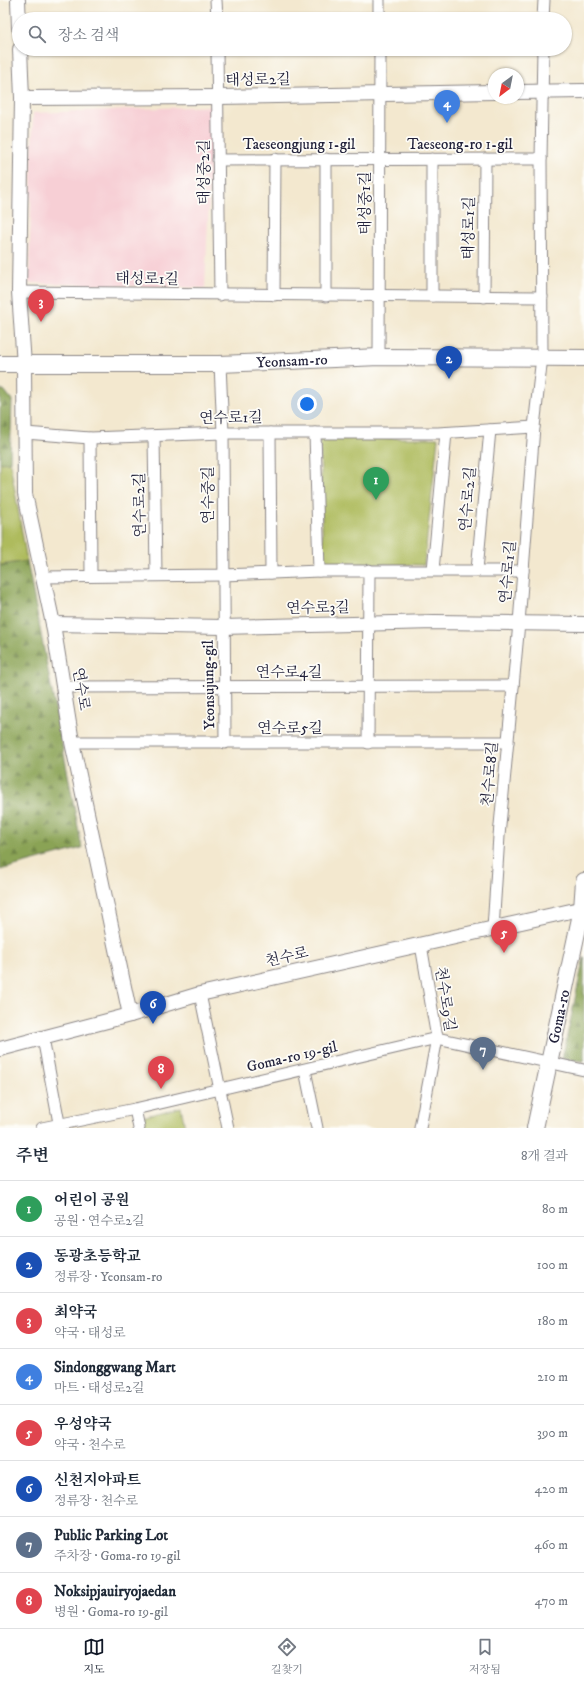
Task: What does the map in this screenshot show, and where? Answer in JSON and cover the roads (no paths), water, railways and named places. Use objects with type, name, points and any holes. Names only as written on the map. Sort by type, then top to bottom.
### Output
[{"type":"main road","name":"Yeonsam-ro","points":[[0,364],[220,364],[379,357],[584,358]]},
{"type":"main road","name":"Goma-ro","points":[[535,1128],[583,908],[584,881]]},
{"type":"street","points":[[18,0],[18,12]]},
{"type":"street","points":[[216,0],[216,12]]},
{"type":"street","points":[[379,0],[379,12]]},
{"type":"street","points":[[544,0],[544,12]]},
{"type":"street","name":"연수로","points":[[20,56],[22,98],[19,292],[24,365],[26,494],[53,624],[72,742],[130,1015]]},
{"type":"street","name":"태성중2길","points":[[217,56],[219,97],[218,160],[220,295]]},
{"type":"street","name":"태성중1길","points":[[379,357],[380,56]]},
{"type":"street","points":[[542,357],[541,91],[543,56]]},
{"type":"street","points":[[524,92],[584,91]]},
{"type":"street","name":"태성로2길","points":[[22,98],[219,97],[488,92]]},
{"type":"street","points":[[274,295],[275,159]]},
{"type":"street","points":[[326,159],[326,296]]},
{"type":"street","name":"Taeseong-ro 1-gil","points":[[380,159],[541,160]]},
{"type":"street","name":"Taeseongjung 1-gil","points":[[218,160],[380,159]]},
{"type":"street","points":[[432,159],[432,296]]},
{"type":"street","name":"태성로1길","points":[[484,297],[485,159]]},
{"type":"street","name":"태성로1길","points":[[19,292],[542,297]]},
{"type":"street","name":"연수로1길","points":[[519,622],[534,427],[542,357]]},
{"type":"street","name":"연수중길","points":[[220,364],[223,433],[223,627]]},
{"type":"street","name":"연수로1길","points":[[25,433],[90,438],[223,433],[446,433],[534,427]]},
{"type":"street","name":"연수로2길","points":[[477,570],[490,430]]},
{"type":"street","points":[[270,433],[271,573]]},
{"type":"street","points":[[314,433],[319,571]]},
{"type":"street","name":"연수로2길","points":[[433,570],[446,433]]},
{"type":"street","name":"연수로2길","points":[[154,436],[156,575]]},
{"type":"street","points":[[90,438],[91,575]]},
{"type":"street","points":[[43,577],[91,575],[223,575],[369,570],[523,571]]},
{"type":"street","points":[[368,742],[369,570]]},
{"type":"street","name":"연수로3길","points":[[53,624],[223,627],[519,622],[584,624]]},
{"type":"street","name":"천수로8길","points":[[493,929],[499,836],[519,622]]},
{"type":"street","name":"Yeonsujung-gil","points":[[223,627],[225,743]]},
{"type":"street","name":"연수로4길","points":[[64,687],[513,686]]},
{"type":"street","name":"연수로5길","points":[[72,742],[508,742]]},
{"type":"street","name":"천수로","points":[[0,1049],[130,1015],[200,994],[583,908]]},
{"type":"street","name":"천수로9길","points":[[420,1128],[437,1038],[421,945]]},
{"type":"street","points":[[200,994],[228,1128]]},
{"type":"street","points":[[43,1038],[59,1126]]},
{"type":"street","name":"Goma-ro 19-gil","points":[[42,1128],[59,1126],[135,1109],[437,1038],[584,1070]]},
{"type":"street","points":[[305,1070],[317,1128]]},
{"type":"street","points":[[135,1109],[139,1128]]},
{"type":"place","name":"Sindonggwang Mart","points":[[447,123]]},
{"type":"place","name":"최약국","points":[[41,322]]},
{"type":"place","name":"동광초등학교","points":[[449,379]]},
{"type":"place","name":"어린이 공원","points":[[376,500]]},
{"type":"place","name":"우성약국","points":[[504,953]]},
{"type":"place","name":"신천지아파트","points":[[153,1024]]},
{"type":"place","name":"Public Parking Lot","points":[[483,1070]]},
{"type":"place","name":"Noksipjauiryojaedan","points":[[161,1089]]}]
